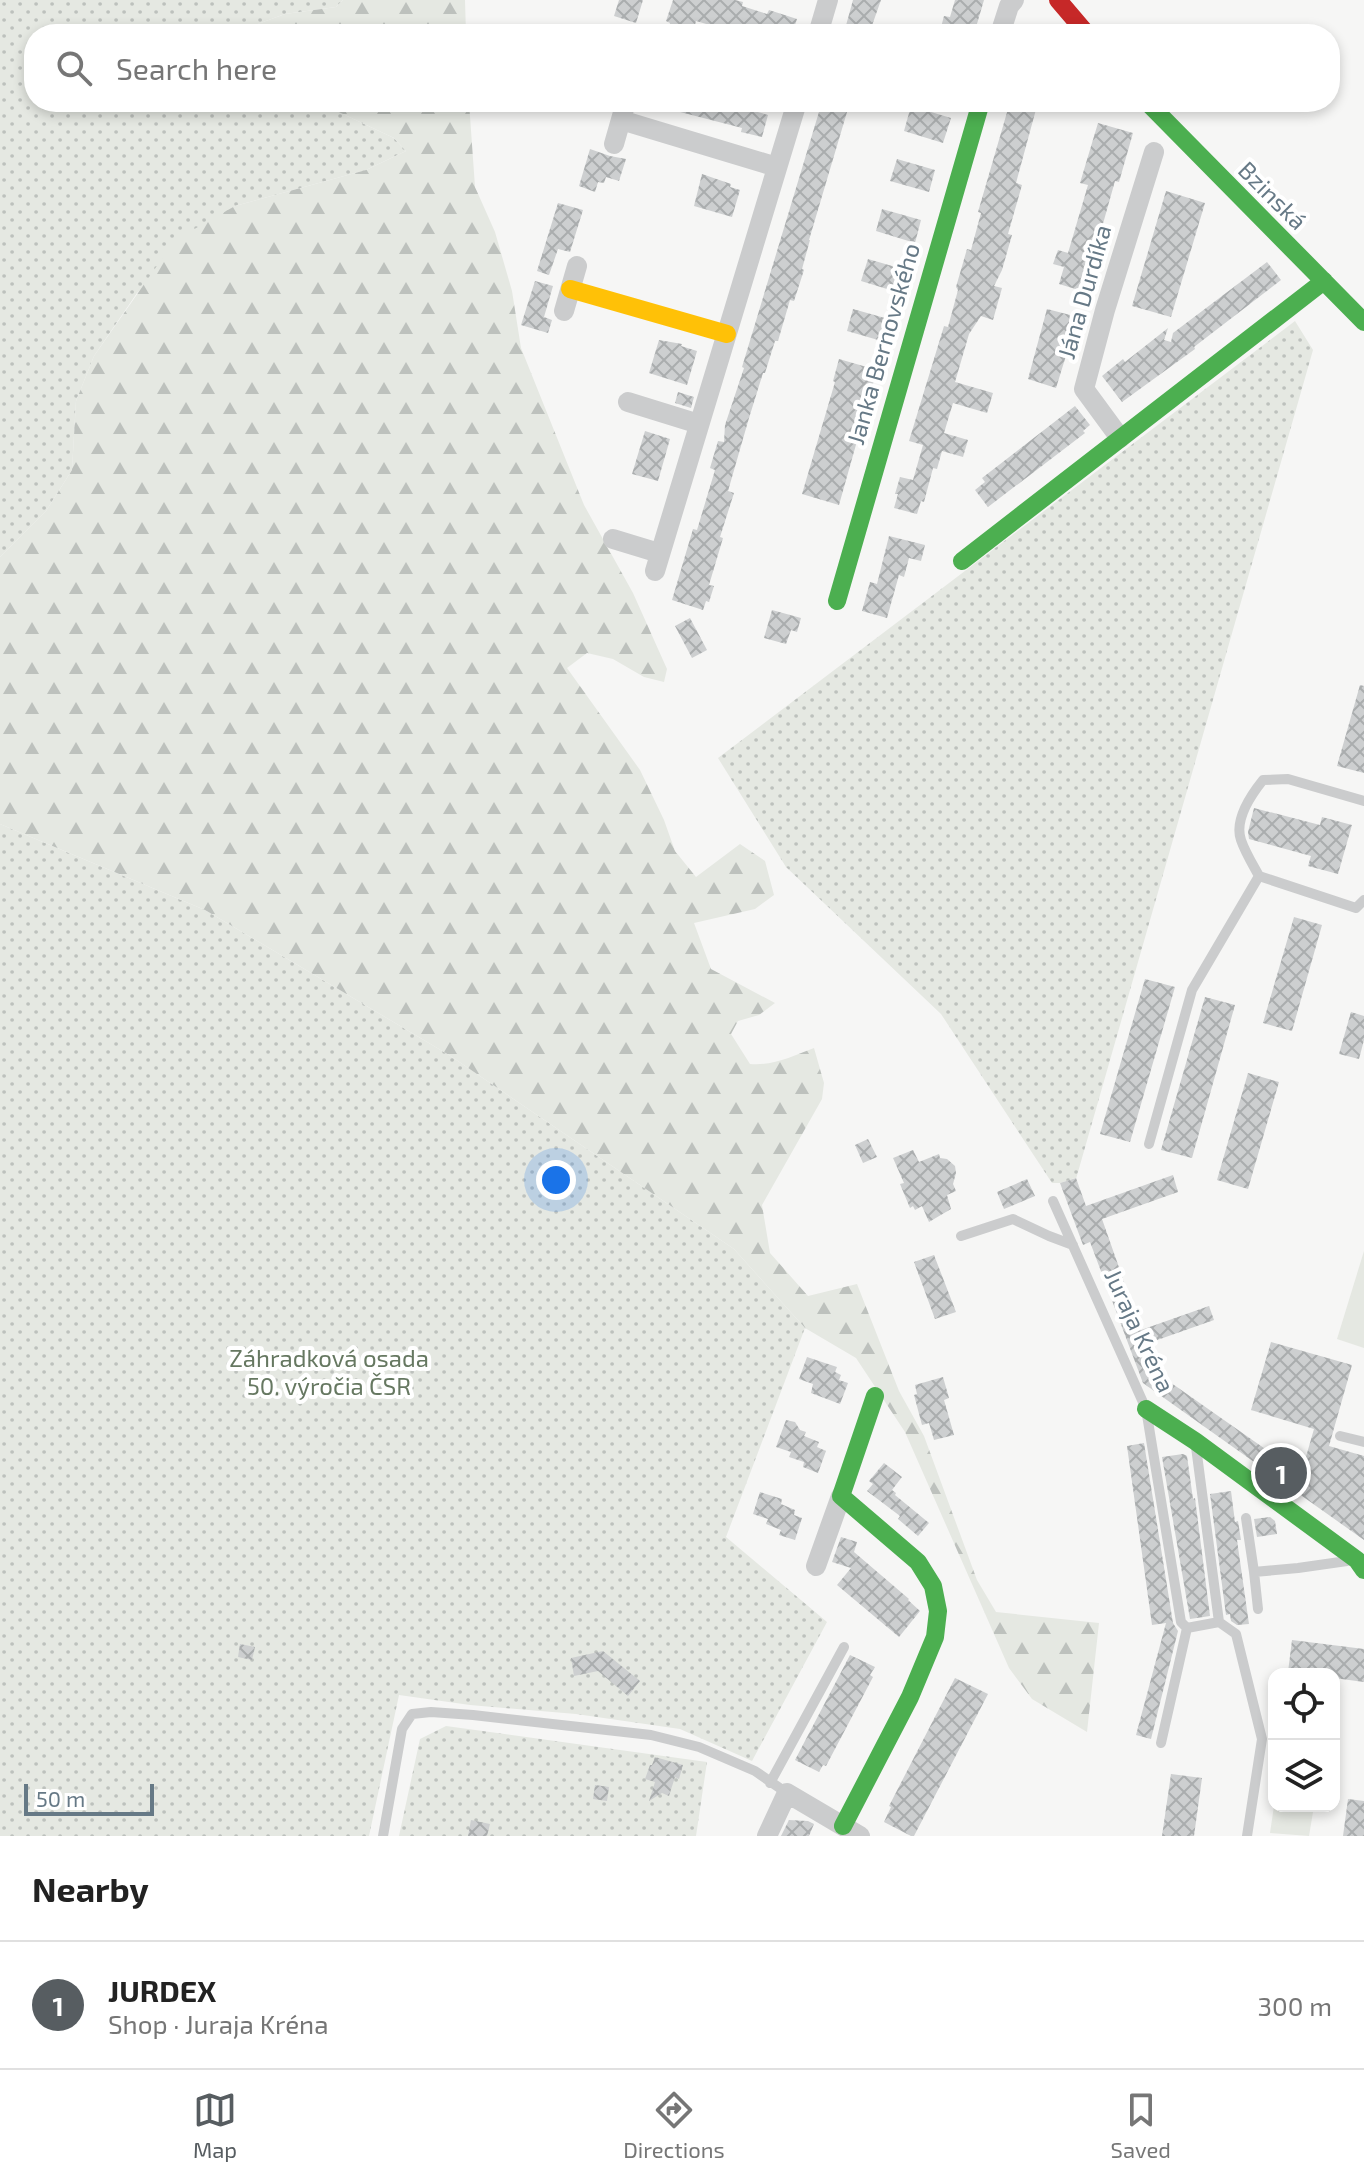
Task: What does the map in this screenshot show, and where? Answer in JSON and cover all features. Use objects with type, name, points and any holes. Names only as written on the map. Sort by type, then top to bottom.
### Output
[{"type":"street","points":[[821,24],[828,0]]},
{"type":"street","points":[[1003,24],[1014,0]]},
{"type":"street","points":[[1058,0],[1078,24]]},
{"type":"street","points":[[614,144],[624,112]]},
{"type":"street","points":[[627,112],[777,167]]},
{"type":"street","points":[[613,539],[657,562],[794,112]]},
{"type":"street","name":"Janka Bernovského","points":[[837,601],[978,112]]},
{"type":"street","name":"Bzinská","points":[[1157,112],[1364,322]]},
{"type":"street","name":"Jána Durdíka","points":[[1120,438],[1084,389],[1154,152]]},
{"type":"street","points":[[564,311],[577,266]]},
{"type":"street","points":[[962,561],[1324,281]]},
{"type":"street","points":[[570,289],[727,334]]},
{"type":"street","points":[[628,402],[699,424]]},
{"type":"street","points":[[816,1566],[875,1396]]},
{"type":"street","name":"Juraja Kréna","points":[[1146,1409],[1195,1441],[1361,1565]]},
{"type":"street","points":[[767,1836],[778,1788],[851,1831],[935,1637],[938,1611],[933,1586],[918,1562],[841,1496]]},
{"type":"lane","points":[[1364,801],[1288,779],[1263,780],[1251,795],[1242,817],[1239,838],[1259,876],[1356,908],[1364,900]]},
{"type":"lane","points":[[1149,1144],[1192,990],[1259,876]]},
{"type":"lane","name":"Juraja Kréna","points":[[1053,1201],[1146,1409]]},
{"type":"lane","points":[[961,1236],[1013,1219],[1073,1245]]},
{"type":"lane","points":[[1146,1409],[1181,1622],[1187,1628]]},
{"type":"lane","points":[[1340,1436],[1364,1442]]},
{"type":"lane","points":[[1195,1441],[1219,1622]]},
{"type":"lane","points":[[1246,1518],[1258,1609]]},
{"type":"lane","points":[[1254,1572],[1361,1565]]},
{"type":"lane","points":[[1187,1628],[1219,1622],[1236,1634],[1262,1739],[1247,1836]]},
{"type":"lane","points":[[1161,1743],[1187,1628]]},
{"type":"lane","points":[[383,1836],[402,1729],[412,1714],[473,1715],[651,1735],[699,1747],[755,1771],[778,1788],[844,1647]]},
{"type":"green space","points":[[0,0],[343,0],[336,7],[285,14],[258,24],[24,24],[24,112],[339,112],[394,138],[406,151],[366,170],[235,206],[137,293],[94,356],[76,401],[72,470],[46,511],[0,557]]},
{"type":"green space","points":[[343,0],[465,0],[466,24],[258,24],[285,14],[336,7]]},
{"type":"green space","points":[[339,112],[470,112],[475,187],[495,232],[512,291],[521,348],[584,505],[633,593],[667,669],[664,682],[644,677],[613,659],[587,653],[567,668],[640,770],[675,851],[696,877],[740,844],[765,861],[774,895],[755,909],[694,923],[711,969],[775,1003],[759,1015],[738,1021],[731,1034],[750,1064],[775,1062],[814,1048],[824,1083],[822,1099],[762,1205],[770,1253],[808,1296],[857,1284],[899,1391],[924,1436],[977,1580],[996,1612],[1099,1623],[1087,1732],[1032,1699],[1009,1668],[905,1432],[856,1358],[805,1328],[734,1249],[449,1055],[205,910],[0,824],[0,557],[46,511],[72,470],[76,401],[94,356],[175,240],[235,206],[366,170],[406,151],[394,138]]},
{"type":"green space","points":[[1295,321],[1313,350],[1076,1179],[1052,1183],[941,1014],[786,867],[718,758]]},
{"type":"green space","name":"Záhradková osada 50. výročia ČSR","points":[[0,824],[205,910],[449,1055],[734,1249],[805,1328],[726,1537],[827,1622],[752,1761],[680,1729],[399,1695],[369,1836],[0,1836]]},
{"type":"green space","points":[[1364,1251],[1364,1348],[1337,1339]]},
{"type":"green space","points":[[446,1726],[707,1762],[696,1836],[399,1836],[420,1739]]},
{"type":"green space","points":[[1273,1812],[1313,1812],[1309,1836],[1270,1833]]},
{"type":"building","points":[[619,0],[643,0],[636,23],[614,16]]},
{"type":"building","points":[[673,0],[735,0],[743,2],[742,6],[767,14],[769,10],[797,19],[795,24],[706,24],[696,21],[695,24],[670,24],[666,21]]},
{"type":"building","points":[[853,0],[881,0],[873,24],[846,24]]},
{"type":"building","points":[[955,0],[984,0],[977,24],[942,24],[944,16],[950,17]]},
{"type":"building","points":[[680,112],[758,112],[768,115],[762,137],[741,132],[742,128]]},
{"type":"building","points":[[819,112],[847,112],[809,240],[804,270],[794,301],[790,300],[749,418],[728,491],[734,493],[709,585],[714,586],[703,610],[672,600],[715,470],[710,468],[718,441],[724,442],[725,425]]},
{"type":"building","points":[[909,112],[931,112],[951,118],[943,143],[904,131]]},
{"type":"building","points":[[1007,112],[1035,112],[1016,183],[1022,185],[1008,234],[1012,235],[994,286],[1002,288],[993,320],[981,316],[969,334],[955,382],[993,393],[987,413],[953,403],[944,433],[968,440],[963,457],[942,451],[917,514],[894,508],[898,494],[895,494],[900,477],[913,480],[923,445],[909,441],[944,326],[948,327],[967,249],[971,250],[981,213],[978,212]]},
{"type":"building","points":[[1098,123],[1133,133],[1119,182],[1115,181],[1097,245],[1092,244],[1082,291],[1059,284],[1064,267],[1053,264],[1058,250],[1068,253],[1088,185],[1080,183]]},
{"type":"building","points":[[590,149],[626,159],[619,181],[606,177],[604,183],[598,182],[595,192],[579,186]]},
{"type":"building","points":[[897,159],[935,170],[929,192],[890,181]]},
{"type":"building","points":[[702,174],[740,190],[732,217],[694,206]]},
{"type":"building","points":[[1166,191],[1205,203],[1171,317],[1132,306]]},
{"type":"building","points":[[558,203],[583,210],[570,252],[558,249],[549,275],[537,271]]},
{"type":"building","points":[[882,209],[921,220],[915,243],[876,231]]},
{"type":"building","points":[[868,259],[906,270],[900,293],[861,281]]},
{"type":"building","points":[[1267,262],[1281,280],[1122,402],[1102,376],[1168,328],[1164,340],[1171,342],[1173,333]]},
{"type":"building","points":[[535,281],[553,286],[544,317],[552,320],[548,333],[521,325]]},
{"type":"building","points":[[853,309],[892,320],[885,342],[847,331]]},
{"type":"building","points":[[1047,309],[1078,317],[1056,388],[1028,379]]},
{"type":"building","points":[[659,340],[682,344],[697,351],[687,385],[649,373]]},
{"type":"building","points":[[839,359],[877,370],[839,505],[802,494]]},
{"type":"building","points":[[678,392],[694,397],[691,408],[675,403]]},
{"type":"building","points":[[1075,406],[1090,425],[1083,431],[1085,433],[988,507],[975,490],[985,482],[982,478]]},
{"type":"building","points":[[645,431],[670,439],[658,481],[632,474]]},
{"type":"building","points":[[889,536],[925,545],[921,561],[909,558],[904,577],[899,575],[887,618],[862,611],[870,582],[877,584]]},
{"type":"building","points":[[772,610],[801,618],[797,632],[791,630],[786,644],[764,638]]},
{"type":"building","points":[[690,618],[707,650],[692,658],[675,626]]},
{"type":"building","points":[[1360,685],[1364,686],[1364,773],[1337,766]]},
{"type":"building","points":[[1254,808],[1320,825],[1322,817],[1352,825],[1338,874],[1308,866],[1311,856],[1249,839]]},
{"type":"building","points":[[1294,917],[1322,925],[1292,1031],[1263,1023]]},
{"type":"building","points":[[1145,979],[1175,987],[1130,1142],[1100,1134]]},
{"type":"building","points":[[1205,997],[1235,1005],[1192,1158],[1161,1150]]},
{"type":"building","points":[[1351,1012],[1364,1016],[1364,1040],[1359,1059],[1339,1054]]},
{"type":"building","points":[[1248,1073],[1279,1082],[1248,1189],[1217,1180]]},
{"type":"building","points":[[868,1139],[877,1157],[863,1163],[855,1145]]},
{"type":"building","points":[[913,1150],[919,1162],[939,1154],[940,1158],[947,1159],[955,1166],[953,1184],[956,1191],[947,1195],[951,1209],[929,1222],[922,1206],[915,1210],[913,1206],[910,1208],[893,1158]]},
{"type":"building","points":[[1173,1175],[1178,1192],[1102,1219],[1141,1330],[1209,1306],[1214,1320],[1146,1344],[1157,1373],[1301,1474],[1314,1429],[1251,1410],[1271,1342],[1352,1365],[1329,1446],[1364,1456],[1364,1540],[1143,1383],[1090,1242],[1083,1245],[1060,1183],[1076,1178],[1086,1206]]},
{"type":"building","points":[[1027,1179],[1035,1196],[1004,1209],[997,1192]]},
{"type":"building","points":[[934,1255],[956,1312],[935,1319],[914,1262]]},
{"type":"building","points":[[807,1357],[837,1367],[835,1372],[841,1375],[839,1380],[848,1383],[840,1404],[811,1393],[813,1384],[799,1379]]},
{"type":"building","points":[[943,1377],[949,1398],[944,1400],[954,1435],[934,1440],[929,1423],[922,1425],[914,1395],[917,1394],[915,1385]]},
{"type":"building","points":[[786,1420],[795,1422],[800,1430],[806,1432],[804,1436],[819,1442],[817,1447],[826,1451],[818,1473],[803,1467],[804,1462],[789,1457],[791,1452],[776,1447]]},
{"type":"building","points":[[1144,1443],[1173,1623],[1178,1631],[1151,1739],[1136,1735],[1166,1623],[1152,1625],[1127,1446]]},
{"type":"building","points":[[1187,1456],[1195,1498],[1210,1616],[1190,1619],[1162,1457]]},
{"type":"building","points":[[884,1463],[902,1477],[892,1490],[895,1495],[929,1523],[918,1536],[898,1519],[900,1516],[867,1491],[873,1484],[869,1481]]},
{"type":"building","points":[[1231,1491],[1241,1540],[1237,1540],[1249,1624],[1237,1625],[1231,1621],[1230,1614],[1226,1615],[1210,1494]]},
{"type":"building","points":[[760,1492],[782,1499],[781,1504],[795,1510],[794,1515],[802,1518],[795,1540],[779,1535],[781,1530],[766,1524],[768,1519],[753,1514]]},
{"type":"building","points":[[1270,1517],[1275,1521],[1277,1534],[1257,1537],[1254,1519]]},
{"type":"building","points":[[841,1537],[857,1542],[854,1552],[920,1611],[899,1637],[837,1585],[851,1568],[832,1562]]},
{"type":"building","points":[[1292,1640],[1364,1649],[1364,1682],[1340,1679],[1340,1668],[1288,1668]]},
{"type":"building","points":[[240,1644],[255,1647],[252,1660],[238,1657]]},
{"type":"building","points":[[603,1651],[640,1681],[628,1696],[598,1671],[574,1676],[571,1658]]},
{"type":"building","points":[[850,1655],[875,1667],[870,1675],[873,1677],[826,1766],[823,1765],[819,1772],[795,1760]]},
{"type":"building","points":[[955,1678],[988,1694],[914,1836],[911,1836],[884,1822],[889,1806]]},
{"type":"building","points":[[655,1757],[683,1765],[669,1796],[662,1793],[649,1801],[655,1782],[645,1779]]},
{"type":"building","points":[[1171,1774],[1202,1778],[1194,1836],[1162,1836]]},
{"type":"building","points":[[595,1785],[609,1787],[607,1801],[593,1799]]},
{"type":"building","points":[[1348,1799],[1364,1801],[1364,1836],[1343,1836]]},
{"type":"building","points":[[471,1820],[490,1824],[487,1836],[468,1836]]},
{"type":"building","points":[[789,1820],[814,1824],[809,1836],[781,1836]]},
{"type":"traffic: fast","points":[[837,601],[978,112]]},
{"type":"traffic: fast","points":[[1157,112],[1364,322]]},
{"type":"traffic: fast","points":[[962,561],[1324,281]]},
{"type":"traffic: fast","points":[[843,1826],[910,1697],[935,1637],[938,1611],[933,1586],[918,1562],[841,1496],[875,1396]]},
{"type":"traffic: fast","points":[[1146,1409],[1195,1441],[1357,1560],[1364,1570]]},
{"type":"traffic: slow","points":[[570,289],[727,334]]},
{"type":"traffic: jam","points":[[1058,0],[1078,24]]},
{"type":"place","name":"JURDEX","points":[[1281,1473]]}]
